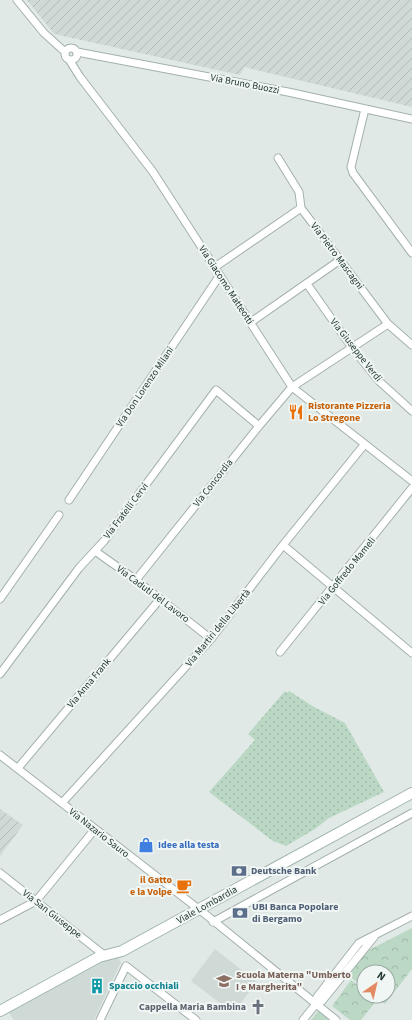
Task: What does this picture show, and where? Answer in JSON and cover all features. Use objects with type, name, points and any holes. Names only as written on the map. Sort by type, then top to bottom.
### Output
[{"type":"main road","name":"Viale Lombardia","points":[[0,1010],[104,955],[122,951],[412,793]]},
{"type":"street","name":"Via Giacomo Matteotti","points":[[17,0],[44,33],[65,52],[65,57],[70,60],[80,77],[152,172],[292,387],[364,445],[412,481]]},
{"type":"street","points":[[65,52],[71,48],[78,52],[75,59],[70,60]]},
{"type":"street","name":"Via Bruno Buozzi","points":[[78,52],[412,119]]},
{"type":"street","points":[[365,109],[351,168],[352,173],[412,254]]},
{"type":"street","name":"Via Pietro Mascagni","points":[[278,158],[299,192],[301,208],[388,324],[412,345]]},
{"type":"street","points":[[215,267],[301,208]]},
{"type":"street","points":[[250,322],[340,260]]},
{"type":"street","name":"Via Don Lorenzo Milani","points":[[70,500],[220,275]]},
{"type":"street","name":"Via Giuseppe Verdi","points":[[307,284],[353,349],[379,381],[411,407]]},
{"type":"street","name":"Via Concordia","points":[[136,580],[292,387],[353,349],[388,324]]},
{"type":"street","name":"Via Fratelli Cervi","points":[[0,674],[79,568],[104,541],[216,390],[259,426]]},
{"type":"street","name":"Via Martiri della Libertà","points":[[62,803],[211,639],[283,545],[364,445]]},
{"type":"street","name":"Via Goffredo Mameli","points":[[280,652],[334,587],[412,488]]},
{"type":"street","points":[[0,599],[59,515]]},
{"type":"street","points":[[283,545],[412,653]]},
{"type":"street","name":"Via Caduti del Lavoro","points":[[95,551],[136,580],[211,639]]},
{"type":"street","name":"Via Anna Frank","points":[[18,768],[160,599]]},
{"type":"street","name":"Via Nazario Sauro","points":[[0,755],[199,910],[336,1020]]},
{"type":"street","name":"Viale Lombardia","points":[[214,922],[412,813]]},
{"type":"street","points":[[0,920],[36,901],[95,829]]},
{"type":"street","name":"Via San Giuseppe","points":[[0,873],[104,955]]},
{"type":"street","points":[[303,1020],[316,1004],[317,997],[356,946],[367,938],[380,933],[412,916]]},
{"type":"street","points":[[100,1020],[126,966],[196,1020]]},
{"type":"shaded area","points":[[27,0],[412,0],[412,107],[244,67],[240,75],[54,34]]},
{"type":"shaded area","points":[[0,809],[23,825],[0,856]]},
{"type":"shaded area","name":"Scuola Materna \"Umberto I e Margherita\"","points":[[215,949],[257,982],[233,1013],[191,981]]},
{"type":"shaded area","points":[[117,956],[121,962],[94,1020],[14,1020],[6,1009],[101,958]]},
{"type":"green space","points":[[285,691],[287,693],[289,691],[314,707],[345,723],[384,792],[329,818],[315,829],[286,846],[273,841],[209,792],[255,740],[248,734]]},
{"type":"green space","points":[[412,928],[412,969],[396,990],[396,964],[357,964],[365,952]]},
{"type":"green space","points":[[356,966],[356,982],[349,976]]},
{"type":"green space","points":[[351,980],[356,984],[356,1004],[374,1004],[361,1020],[350,1020],[332,1006]]},
{"type":"green space","points":[[319,1010],[332,1020],[311,1020]]},
{"type":"place","name":"Ristorante Pizzeria Lo Stregone","points":[[296,412]]},
{"type":"place","name":"Idee alla testa","points":[[146,845]]},
{"type":"place","name":"Deutsche Bank","points":[[239,871]]},
{"type":"place","name":"il Gatto e la Volpe","points":[[184,886]]},
{"type":"place","name":"UBI Banca Popolare di Bergamo","points":[[240,913]]},
{"type":"place","name":"Scuola Materna \"Umberto I e Margherita\"","points":[[224,981]]},
{"type":"place","name":"Spaccio occhiali","points":[[97,986]]},
{"type":"place","name":"Cappella Maria Bambina","points":[[258,1007]]}]
